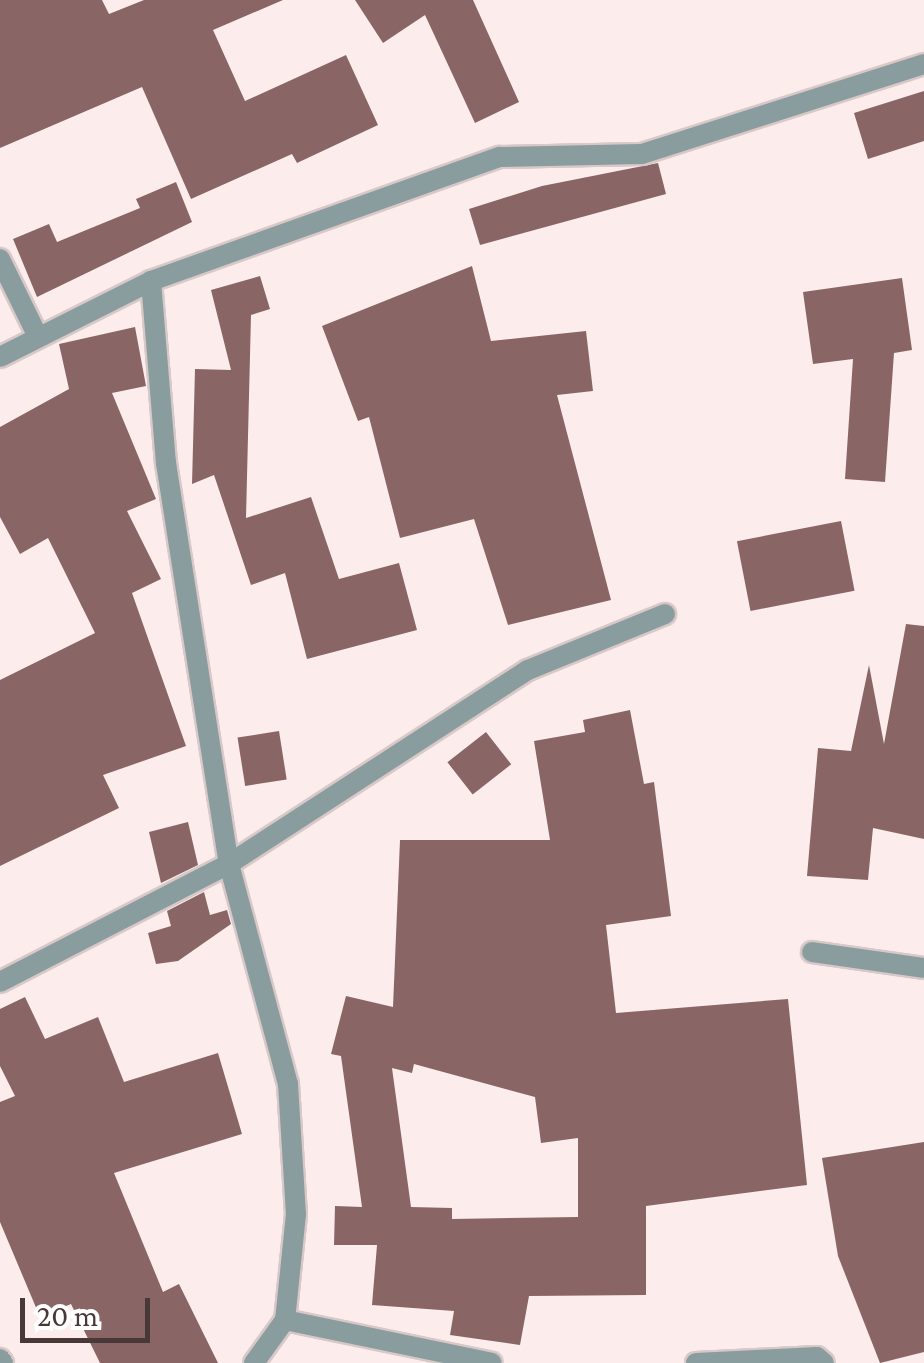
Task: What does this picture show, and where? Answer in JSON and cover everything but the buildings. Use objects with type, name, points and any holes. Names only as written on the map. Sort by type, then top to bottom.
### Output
[{"type":"street","points":[[0,357],[36,335],[150,280],[500,157],[642,154],[924,64]]},
{"type":"street","points":[[0,259],[36,335]]},
{"type":"street","points":[[150,280],[166,463],[229,864],[288,1084],[296,1214],[285,1320],[254,1363]]},
{"type":"street","points":[[0,982],[229,864],[528,670],[666,614]]},
{"type":"street","points":[[812,952],[924,968]]},
{"type":"street","points":[[285,1320],[492,1363]]},
{"type":"street","points":[[696,1363],[817,1358],[824,1363]]}]
